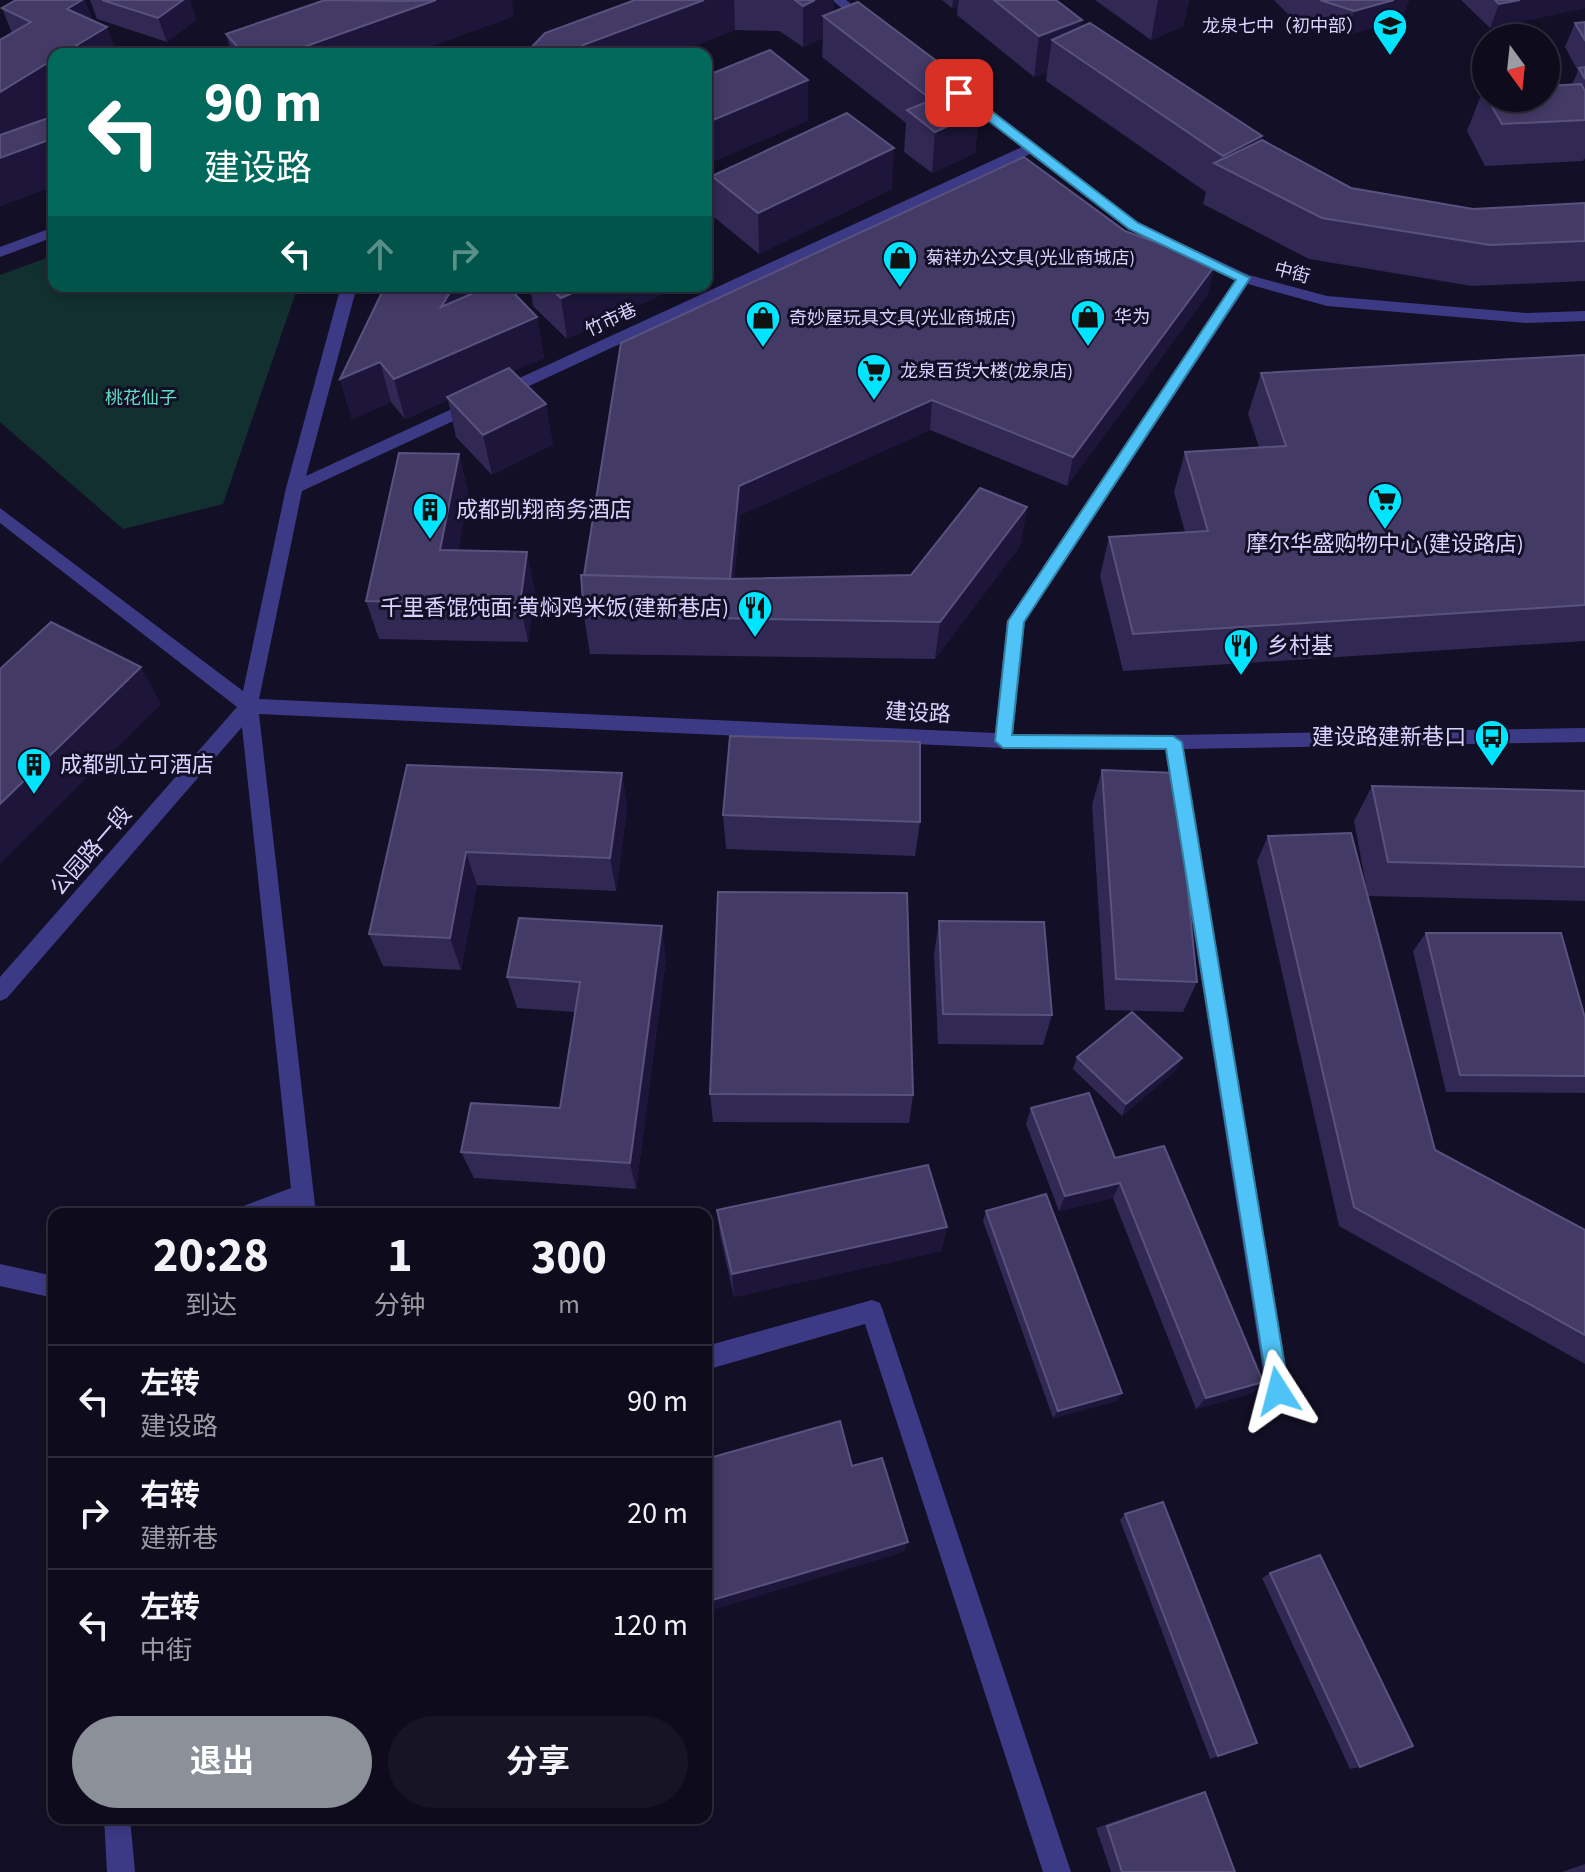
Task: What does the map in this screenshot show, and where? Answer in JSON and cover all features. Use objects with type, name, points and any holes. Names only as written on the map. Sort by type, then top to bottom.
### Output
[{"type":"street","points":[[838,0],[874,28]]},
{"type":"street","name":"中街","points":[[935,74],[1133,226],[1244,278],[1327,301],[1527,318],[1585,316]]},
{"type":"street","name":"竹市巷","points":[[294,488],[1032,148]]},
{"type":"street","points":[[0,252],[48,234]]},
{"type":"street","points":[[1003,741],[1016,621],[1244,278]]},
{"type":"street","points":[[281,1208],[303,1204],[249,706],[294,488],[347,292]]},
{"type":"street","points":[[0,514],[249,706]]},
{"type":"street","name":"建设路","points":[[249,706],[1003,741],[1173,742],[1585,735]]},
{"type":"street","name":"公园路一段","points":[[0,992],[249,706]]},
{"type":"street","points":[[1173,742],[1278,1391]]},
{"type":"street","points":[[0,1275],[48,1286]]},
{"type":"street","points":[[712,1356],[872,1311],[1057,1872]]},
{"type":"street","points":[[117,1824],[121,1872]]},
{"type":"green space","name":"桃花仙子","points":[[48,257],[48,292],[296,292],[223,504],[123,529],[0,422],[0,275]]},
{"type":"building","points":[[16,0],[82,0],[67,9],[107,27],[72,48],[48,48],[48,63],[0,92],[0,40],[31,22],[2,8]]},
{"type":"building","points":[[102,0],[183,0],[158,18]]},
{"type":"building","points":[[325,0],[436,0],[301,48],[239,48],[226,34]]},
{"type":"building","points":[[635,0],[704,0],[580,48],[531,48],[545,33]]},
{"type":"building","points":[[795,0],[815,0],[803,6]]},
{"type":"building","points":[[994,0],[1056,0],[1082,20],[1039,36]]},
{"type":"building","points":[[1320,0],[1394,0],[1354,11]]},
{"type":"building","points":[[1495,0],[1520,0],[1499,4]]},
{"type":"building","points":[[858,2],[970,86],[954,93],[979,112],[935,132],[907,110],[932,100],[823,16]]},
{"type":"building","points":[[1585,22],[1585,40],[1575,23]]},
{"type":"building","points":[[1090,23],[1262,136],[1223,156],[1052,40]]},
{"type":"building","points":[[770,50],[808,80],[712,120],[712,74]]},
{"type":"building","points":[[1581,84],[1585,91],[1585,120],[1502,124],[1495,112],[1560,112],[1560,85]]},
{"type":"building","points":[[847,113],[894,148],[758,213],[712,176]]},
{"type":"building","points":[[48,118],[48,140],[0,158],[0,135]]},
{"type":"building","points":[[1262,140],[1351,188],[1473,209],[1585,203],[1585,241],[1490,245],[1322,218],[1214,163]]},
{"type":"building","name":"龙泉百货大楼(龙泉店)","points":[[1024,157],[1125,231],[1216,264],[1073,457],[932,400],[739,486],[730,579],[584,575],[621,343]]},
{"type":"building","points":[[382,292],[450,292],[441,307],[476,292],[513,292],[537,317],[394,379],[380,362],[340,379]]},
{"type":"building","points":[[554,292],[574,292],[561,298]]},
{"type":"building","name":"摩尔华盛购物中心(建设路店)","points":[[1585,355],[1585,605],[1133,634],[1109,537],[1208,531],[1185,452],[1286,446],[1261,373]]},
{"type":"building","points":[[509,368],[546,404],[483,435],[447,397]]},
{"type":"building","points":[[399,453],[459,454],[440,550],[527,552],[520,604],[366,601]]},
{"type":"building","points":[[980,488],[1027,507],[940,622],[584,616],[581,575],[729,579],[911,575]]},
{"type":"building","points":[[51,622],[141,667],[0,804],[0,669]]},
{"type":"building","points":[[730,736],[920,742],[920,822],[723,815]]},
{"type":"building","points":[[407,765],[622,773],[610,858],[466,852],[450,938],[369,934]]},
{"type":"building","points":[[1102,770],[1176,773],[1197,982],[1116,979]]},
{"type":"building","points":[[1372,786],[1585,791],[1585,867],[1388,862]]},
{"type":"building","points":[[1351,833],[1435,1150],[1585,1230],[1585,1335],[1354,1207],[1268,836]]},
{"type":"building","points":[[718,892],[907,893],[913,1095],[710,1094]]},
{"type":"building","points":[[519,918],[662,926],[630,1163],[461,1152],[471,1103],[560,1108],[580,982],[507,977]]},
{"type":"building","points":[[939,921],[1044,922],[1052,1015],[943,1014]]},
{"type":"building","points":[[1426,933],[1561,933],[1585,1018],[1585,1076],[1460,1075]]},
{"type":"building","points":[[1132,1012],[1182,1058],[1126,1104],[1077,1057]]},
{"type":"building","points":[[1089,1093],[1115,1158],[1164,1146],[1263,1382],[1206,1398],[1120,1183],[1065,1196],[1031,1108]]},
{"type":"building","points":[[928,1165],[947,1227],[732,1274],[717,1210]]},
{"type":"building","points":[[1046,1194],[1122,1393],[1058,1411],[986,1211]]},
{"type":"building","points":[[840,1421],[852,1466],[882,1458],[908,1542],[712,1600],[712,1457]]},
{"type":"building","points":[[1163,1502],[1257,1743],[1218,1756],[1125,1514]]},
{"type":"building","points":[[1320,1555],[1413,1746],[1360,1767],[1270,1573]]},
{"type":"building","points":[[1205,1792],[1235,1872],[1122,1872],[1107,1826]]},
{"type":"place","name":"龙泉七中（初中部）","points":[[1390,57]]},
{"type":"place","name":"菊祥办公文具(光业商城店)","points":[[900,289]]},
{"type":"place","name":"华为","points":[[1088,348]]},
{"type":"place","name":"奇妙屋玩具文具(光业商城店)","points":[[763,349]]},
{"type":"place","name":"龙泉百货大楼(龙泉店)","points":[[874,402]]},
{"type":"place","name":"摩尔华盛购物中心(建设路店)","points":[[1385,531]]},
{"type":"place","name":"成都凯翔商务酒店","points":[[430,541]]},
{"type":"place","name":"千里香馄饨面·黄焖鸡米饭(建新巷店)","points":[[755,639]]},
{"type":"place","name":"乡村基","points":[[1241,677]]},
{"type":"place","name":"建设路建新巷口","points":[[1492,768]]},
{"type":"place","name":"成都凯立可酒店","points":[[34,796]]},
{"type":"route","points":[[959,93],[1133,226],[1244,278],[1016,621],[1003,741],[1173,742],[1278,1391]]}]
